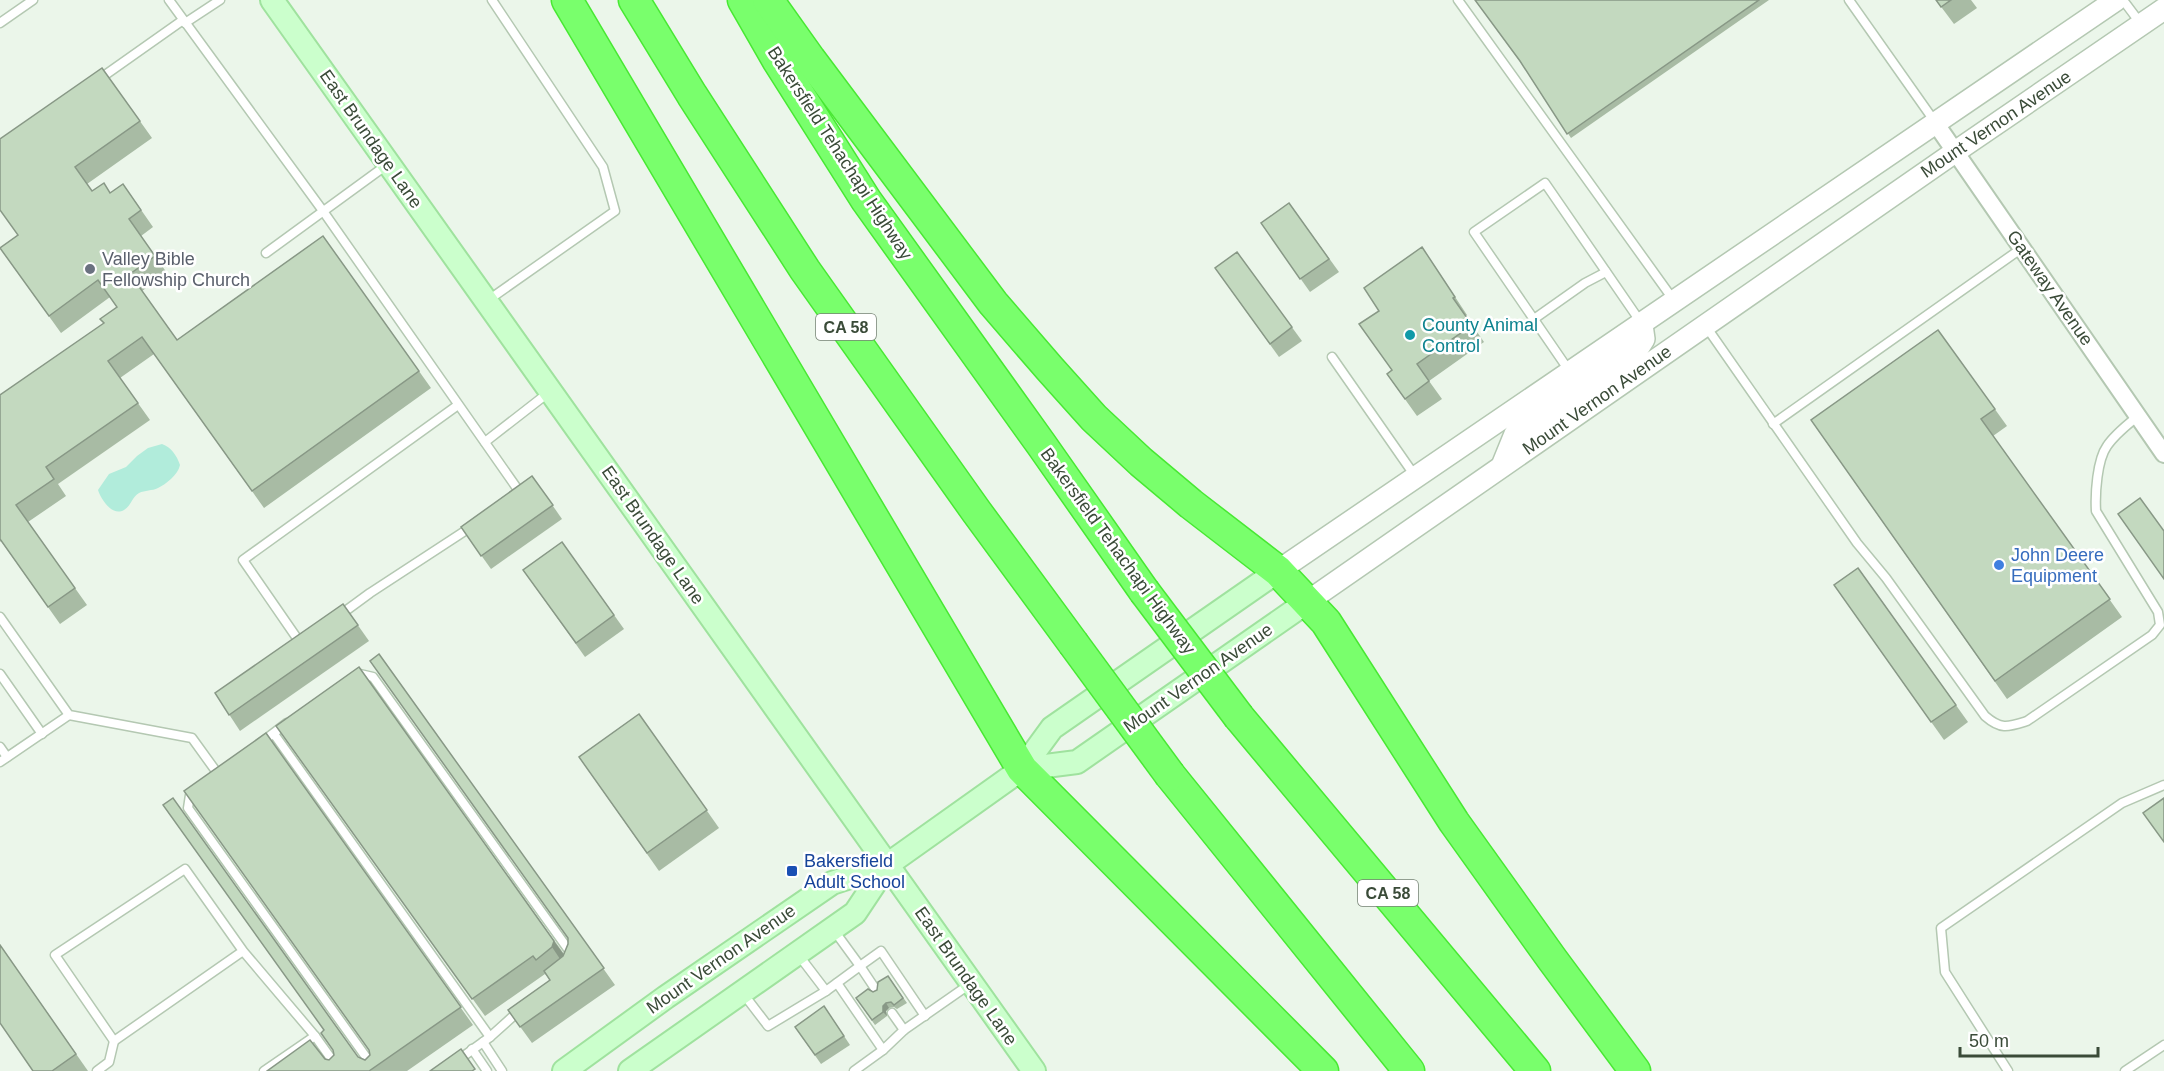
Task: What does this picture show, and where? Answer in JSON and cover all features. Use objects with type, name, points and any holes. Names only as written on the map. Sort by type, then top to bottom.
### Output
[{"type":"highway","points":[[567,0],[1022,769],[1323,1071]]},
{"type":"highway","name":"CA 58","points":[[634,0],[692,95],[805,270],[969,502],[1170,775],[1409,1071]]},
{"type":"highway","name":"Bakersfield Tehachapi Highway","points":[[743,0],[778,61],[866,200],[1144,591],[1239,717],[1535,1071]]},
{"type":"highway","points":[[768,0],[993,303],[1050,369],[1094,418],[1141,462],[1278,571],[1326,622],[1468,841],[1635,1071]]},
{"type":"main road","name":"East Brundage Lane","points":[[272,0],[1034,1071]]},
{"type":"main road","name":"Mount Vernon Avenue","points":[[564,1071],[666,997],[832,883],[888,865],[1022,769],[1052,728],[1278,571]]},
{"type":"main road","name":"Mount Vernon Avenue","points":[[1022,769],[1077,762],[1307,602]]},
{"type":"main road","name":"Mount Vernon Avenue","points":[[630,1071],[855,913],[888,865]]},
{"type":"street","name":"Mount Vernon Avenue","points":[[1278,571],[2116,0]]},
{"type":"street","name":"Mount Vernon Avenue","points":[[1307,602],[2164,9]]},
{"type":"street","name":"Gateway Avenue","points":[[1935,124],[2164,454]]},
{"type":"street","points":[[1501,467],[1515,434],[1637,350],[1644,339],[1642,325]]},
{"type":"lane","points":[[0,23],[33,0]]},
{"type":"lane","points":[[169,0],[323,211],[521,494],[512,500]]},
{"type":"lane","points":[[87,89],[184,21],[220,0]]},
{"type":"lane","points":[[487,302],[615,211],[603,167],[492,0]]},
{"type":"lane","points":[[1458,0],[1675,302]]},
{"type":"lane","points":[[1849,0],[1935,124]]},
{"type":"lane","points":[[2124,0],[2142,25]]},
{"type":"lane","points":[[266,253],[389,164]]},
{"type":"lane","points":[[1570,372],[1474,232],[1545,183],[1642,325]]},
{"type":"lane","points":[[1773,424],[2022,248]]},
{"type":"lane","points":[[1534,319],[1585,283],[1606,272]]},
{"type":"lane","points":[[1705,325],[1857,543],[1886,578],[1985,716],[1992,722],[2006,727],[2027,721],[2151,635],[2160,625],[2158,612],[2096,511],[2095,496],[2105,448],[2138,416]]},
{"type":"lane","points":[[1332,357],[1415,476]]},
{"type":"lane","points":[[484,442],[550,391]]},
{"type":"lane","points":[[309,638],[301,644],[243,560],[458,405]]},
{"type":"lane","points":[[335,618],[483,519]]},
{"type":"lane","points":[[0,617],[69,715],[192,738],[218,774]]},
{"type":"lane","points":[[0,674],[42,734]]},
{"type":"lane","points":[[351,680],[360,674],[373,677],[574,958],[572,964]]},
{"type":"lane","points":[[0,747],[4,760],[69,715]]},
{"type":"lane","points":[[255,747],[298,716]]},
{"type":"lane","points":[[274,734],[486,1040],[502,1071]]},
{"type":"lane","points":[[208,781],[227,768]]},
{"type":"lane","points":[[2008,1071],[1945,972],[1941,928],[2122,803],[2164,785]]},
{"type":"lane","points":[[199,788],[190,795],[188,808],[376,1071]]},
{"type":"lane","points":[[114,1041],[54,955],[185,869],[243,951],[315,1036],[340,1071]]},
{"type":"lane","points":[[832,928],[876,990]]},
{"type":"lane","points":[[98,1071],[109,1062],[114,1041],[243,951]]},
{"type":"lane","points":[[742,992],[768,1026],[826,991],[881,951],[925,1016]]},
{"type":"lane","points":[[797,953],[826,991]]},
{"type":"lane","points":[[837,983],[883,1050]]},
{"type":"lane","points":[[854,1071],[883,1050],[904,1030],[971,983]]},
{"type":"lane","points":[[443,1071],[486,1040],[527,1003]]},
{"type":"lane","points":[[892,1013],[904,1030]]},
{"type":"lane","points":[[264,1071],[315,1036]]},
{"type":"lane","points":[[2125,1071],[2164,1045]]},
{"type":"lane","points":[[472,1049],[487,1071]]},
{"type":"shaded area","points":[[162,444],[171,450],[179,462],[179,469],[174,476],[158,488],[139,493],[124,510],[120,512],[111,509],[104,502],[98,490],[109,474],[126,467],[148,448]]},
{"type":"building","points":[[1475,0],[1759,0],[1567,134],[1520,61]]},
{"type":"building","points":[[1936,0],[1951,0],[1941,7]]},
{"type":"building","points":[[102,68],[140,121],[75,167],[92,191],[104,183],[110,193],[123,184],[141,210],[129,219],[155,256],[130,274],[177,340],[323,236],[419,371],[252,491],[142,337],[108,361],[138,403],[46,467],[54,479],[16,505],[75,588],[48,607],[0,539],[0,395],[104,323],[100,319],[117,307],[98,280],[49,316],[0,248],[18,235],[0,210],[0,139]]},
{"type":"building","points":[[1289,203],[1329,259],[1300,279],[1261,223]]},
{"type":"building","points":[[1422,247],[1472,325],[1417,364],[1429,381],[1405,399],[1387,374],[1392,370],[1359,324],[1379,311],[1364,288]]},
{"type":"building","points":[[1237,252],[1292,327],[1270,344],[1215,268]]},
{"type":"building","name":"John Deere Equipment","points":[[1938,330],[1995,409],[1981,419],[2110,599],[1995,681],[1811,420]]},
{"type":"building","points":[[532,476],[553,505],[481,556],[461,527]]},
{"type":"building","points":[[2140,498],[2164,531],[2164,579],[2118,514]]},
{"type":"building","points":[[562,542],[614,615],[576,643],[523,570]]},
{"type":"building","points":[[1858,568],[1956,705],[1931,722],[1834,585]]},
{"type":"building","points":[[343,604],[358,625],[229,715],[215,693]]},
{"type":"building","points":[[379,654],[604,968],[520,1027],[508,1010],[550,980],[544,971],[563,956],[568,938],[370,661]]},
{"type":"building","points":[[359,667],[554,941],[552,947],[536,960],[533,956],[472,999],[276,726]]},
{"type":"building","points":[[639,714],[707,810],[647,853],[579,757]]},
{"type":"building","points":[[266,733],[461,1007],[369,1071],[267,1071],[310,1040],[325,1059],[329,1060],[334,1055],[333,1050],[321,1033],[324,1030],[163,805],[173,798],[358,1057],[365,1060],[370,1055],[369,1050],[184,791]]},
{"type":"building","points":[[2164,798],[2164,842],[2143,813]]},
{"type":"building","points":[[0,945],[76,1054],[52,1071],[33,1071],[0,1023]]},
{"type":"building","points":[[888,976],[903,998],[894,1005],[891,1002],[886,1003],[883,1006],[883,1012],[872,1020],[856,998],[868,989],[873,992],[877,990],[878,982]]},
{"type":"building","points":[[824,1006],[844,1036],[815,1055],[795,1027]]},
{"type":"building","points":[[461,1049],[475,1069],[472,1071],[430,1071]]},
{"type":"place","name":"Valley Bible Fellowship Church","points":[[90,269]]},
{"type":"place","name":"County Animal Control","points":[[1410,335]]},
{"type":"place","name":"John Deere Equipment","points":[[1999,565]]},
{"type":"place","name":"Bakersfield Adult School","points":[[792,871]]}]
